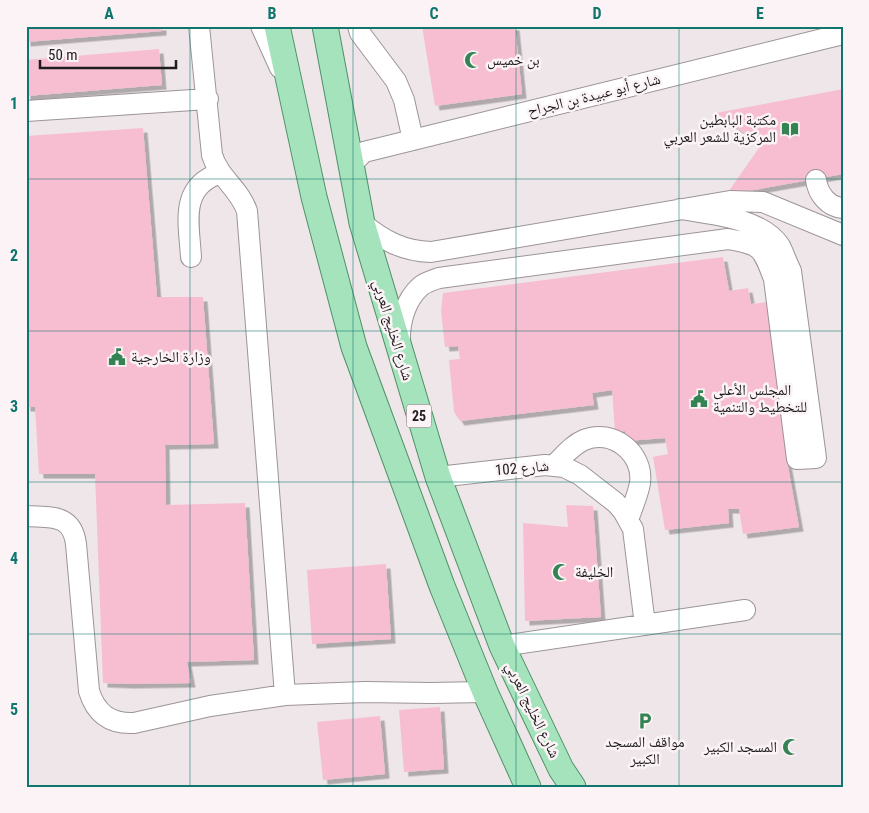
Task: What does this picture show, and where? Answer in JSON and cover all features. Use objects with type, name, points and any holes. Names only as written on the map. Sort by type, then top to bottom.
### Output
[{"type":"main road","name":"25","points":[[277,26],[314,197],[354,347],[442,586],[485,692],[528,787]]},
{"type":"main road","name":"شارع الخليج العربي","points":[[325,26],[362,223],[438,477],[502,646],[561,769],[573,787]]},
{"type":"street","points":[[199,26],[208,99],[212,155],[220,172],[239,194],[247,212],[286,695]]},
{"type":"street","points":[[261,26],[290,86]]},
{"type":"street","points":[[358,26],[360,33],[396,81],[404,100],[413,140]]},
{"type":"street","name":"شارع أبو عبيدة بن الجراح","points":[[350,165],[364,152],[843,34]]},
{"type":"street","points":[[26,111],[208,99]]},
{"type":"street","points":[[191,257],[189,202],[192,194],[204,180],[220,172]]},
{"type":"street","points":[[843,198],[830,190],[820,179],[817,187],[826,201],[834,206],[843,208]]},
{"type":"street","points":[[362,223],[376,234],[394,244],[415,252],[431,252],[730,201],[763,202],[843,235]]},
{"type":"street","points":[[400,353],[400,332],[404,313],[411,298],[422,286],[439,278],[728,238],[752,243],[765,254],[774,279],[807,458],[791,271],[779,245],[764,231],[742,221],[680,209]]},
{"type":"street","points":[[605,222],[609,254]]},
{"type":"street","points":[[554,465],[575,445],[586,439],[603,437],[620,442],[636,459],[640,471],[640,483],[628,520]]},
{"type":"street","name":"شارع 102","points":[[438,477],[554,465],[572,470],[580,475],[616,503],[628,520],[635,540],[645,625]]},
{"type":"street","points":[[26,516],[60,519],[67,523],[75,536],[89,692],[98,710],[114,722],[134,723],[210,706],[286,695],[365,692],[485,692]]},
{"type":"street","points":[[502,646],[745,610]]},
{"type":"building","points":[[26,26],[162,26],[162,31],[26,42]]},
{"type":"building","name":"بن خميس","points":[[422,26],[515,26],[522,94],[435,106]]},
{"type":"building","points":[[159,49],[162,85],[26,96],[26,60]]},
{"type":"building","name":"مكتبة البابطين المركزية للشعر العربي","points":[[843,89],[843,174],[726,195],[761,145],[716,113]]},
{"type":"building","name":"وزارة الخارجية","points":[[143,128],[157,297],[203,297],[214,444],[165,445],[166,505],[245,503],[254,660],[187,662],[191,683],[103,683],[95,474],[39,474],[35,407],[26,407],[26,306],[29,306],[26,276],[26,136]]},
{"type":"building","name":"المجلس الأعلى للتخطيط والتنمية","points":[[723,257],[729,291],[748,288],[751,304],[767,302],[771,334],[776,335],[793,450],[786,456],[799,527],[743,534],[739,509],[728,509],[729,523],[665,530],[653,457],[668,454],[665,438],[626,441],[625,431],[615,432],[612,390],[592,393],[594,405],[460,421],[454,412],[449,360],[460,359],[458,346],[445,347],[441,311],[443,293]]},
{"type":"building","name":"الخليفة","points":[[566,505],[593,506],[601,617],[525,621],[523,523],[568,527]]},
{"type":"building","points":[[386,564],[391,639],[312,644],[307,570]]},
{"type":"building","points":[[440,707],[444,769],[404,772],[399,710]]},
{"type":"building","points":[[380,716],[385,774],[323,780],[317,722]]},
{"type":"place","name":"بن خميس","points":[[473,60]]},
{"type":"place","name":"مكتبة البابطين المركزية للشعر العربي","points":[[790,129]]},
{"type":"place","name":"وزارة الخارجية","points":[[117,357]]},
{"type":"place","name":"المجلس الأعلى للتخطيط والتنمية","points":[[699,399]]},
{"type":"place","name":"الخليفة","points":[[561,572]]},
{"type":"place","name":"مواقف المسجد الكبير","points":[[645,721]]},
{"type":"place","name":"المسجد الكبير","points":[[791,747]]}]
